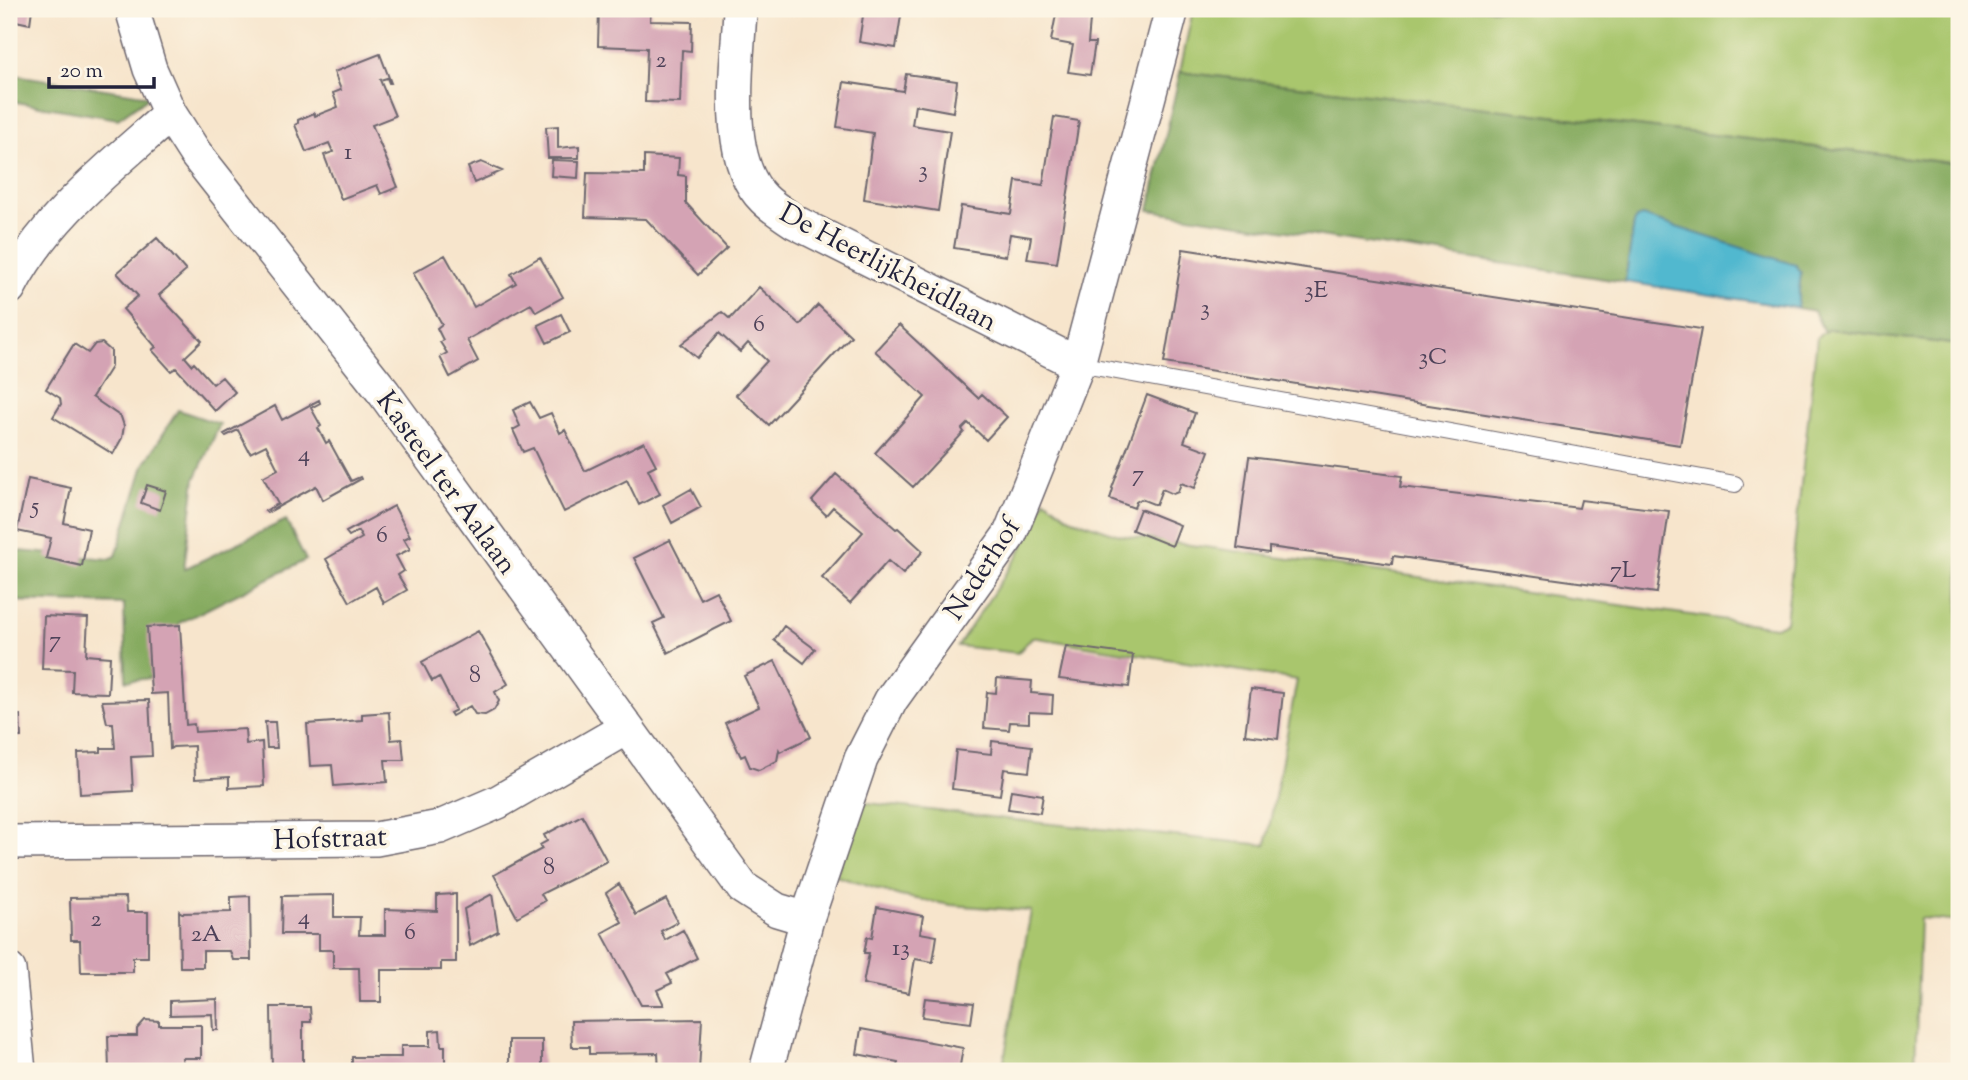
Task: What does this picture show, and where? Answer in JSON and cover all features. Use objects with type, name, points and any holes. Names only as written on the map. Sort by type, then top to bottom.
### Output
[{"type":"street","name":"Kasteel ter Aalaan","points":[[132,9],[150,69],[170,114],[195,153],[384,393],[743,888],[777,910],[807,919]]},
{"type":"street","name":"De Heerlijkheidlaan","points":[[740,9],[736,128],[742,165],[763,198],[795,222],[1079,364]]},
{"type":"street","name":"Nederhof","points":[[766,1071],[807,919],[861,759],[891,700],[1010,534],[1079,364],[1172,9]]},
{"type":"street","points":[[9,288],[19,267],[66,207],[170,114]]},
{"type":"street","name":"Hofstraat","points":[[9,842],[376,839],[440,827],[498,802],[626,728]]},
{"type":"street","points":[[9,970],[19,1071]]},
{"type":"lane","points":[[1079,364],[1735,484]]},
{"type":"green space","points":[[1193,9],[1959,9],[1959,164],[1180,72]]},
{"type":"green space","points":[[1180,72],[1959,164],[1959,345],[1829,329],[1824,332],[1814,311],[1797,308],[1801,272],[1634,224],[1625,282],[1149,210]]},
{"type":"green space","points":[[9,74],[150,96],[118,119],[9,101]]},
{"type":"green space","points":[[1829,329],[1959,345],[1959,922],[1920,918],[1915,1071],[1002,1071],[1031,911],[951,905],[900,896],[836,876],[860,802],[1266,845],[1297,680],[1032,637],[1018,653],[958,646],[1019,554],[1045,499],[1070,518],[1119,535],[1776,627],[1786,622],[1817,337]]},
{"type":"green space","points":[[178,410],[220,424],[195,479],[184,569],[286,520],[306,560],[179,623],[179,675],[126,681],[124,604],[9,601],[9,550],[109,559],[116,556],[144,465]]},
{"type":"water","points":[[1642,216],[1796,265],[1801,272],[1797,308],[1625,282],[1634,224],[1636,218]]},
{"type":"building","points":[[9,9],[32,9],[30,24],[16,21],[10,62]]},
{"type":"building","points":[[599,9],[651,9],[650,21],[692,22],[691,51],[682,50],[680,103],[645,102],[647,48],[598,46]]},
{"type":"building","points":[[864,9],[902,9],[896,48],[859,42]]},
{"type":"building","points":[[1057,9],[1091,9],[1088,43],[1095,43],[1090,75],[1068,72],[1073,45],[1051,41]]},
{"type":"building","points":[[380,54],[391,83],[387,78],[380,80],[395,116],[372,125],[398,187],[381,194],[377,185],[341,199],[324,155],[333,152],[329,143],[306,152],[295,125],[298,120],[314,113],[315,116],[338,107],[333,93],[341,90],[334,72]]},
{"type":"building","points":[[906,74],[957,81],[953,112],[915,105],[912,125],[950,131],[938,211],[864,199],[873,133],[837,127],[844,82],[903,91]]},
{"type":"building","points":[[1054,117],[1079,121],[1057,263],[1027,259],[1031,237],[1010,234],[1006,256],[954,248],[961,206],[1011,214],[1016,181],[1043,185]]},
{"type":"building","points":[[558,126],[558,148],[579,146],[579,158],[548,158],[546,127]]},
{"type":"building","points":[[644,156],[679,158],[678,175],[686,176],[686,203],[727,248],[698,275],[646,219],[585,217],[587,173],[644,174]]},
{"type":"building","points":[[552,160],[579,161],[578,178],[551,176]]},
{"type":"building","points":[[481,162],[502,171],[474,183],[468,167]]},
{"type":"building","points":[[157,238],[186,271],[159,295],[202,341],[185,357],[213,384],[222,377],[235,392],[215,411],[176,368],[171,371],[152,350],[156,347],[123,309],[138,296],[117,273]]},
{"type":"building","points":[[1183,249],[1701,329],[1680,445],[1164,363]]},
{"type":"building","points":[[445,255],[474,307],[516,283],[511,274],[540,257],[563,297],[536,312],[531,304],[467,340],[478,361],[450,377],[440,357],[447,353],[440,342],[443,340],[437,328],[442,324],[413,273]]},
{"type":"building","points":[[759,287],[800,325],[818,305],[851,336],[769,425],[736,395],[767,361],[748,343],[740,352],[719,333],[697,358],[681,344],[722,312],[730,319]]},
{"type":"building","points":[[561,314],[570,332],[547,343],[538,325]]},
{"type":"building","points":[[899,325],[978,398],[982,394],[1007,417],[986,440],[968,423],[962,429],[964,432],[913,487],[875,453],[925,397],[875,351]]},
{"type":"building","points":[[102,343],[111,351],[111,367],[92,397],[121,417],[124,426],[122,438],[113,454],[53,417],[61,404],[60,398],[46,389],[74,344],[88,353],[95,344]]},
{"type":"building","points":[[1147,395],[1195,413],[1184,442],[1209,451],[1195,488],[1181,483],[1178,492],[1173,494],[1162,489],[1156,505],[1141,499],[1136,502],[1134,508],[1110,499]]},
{"type":"building","points":[[319,400],[320,403],[311,408],[321,426],[318,428],[326,443],[329,441],[351,481],[360,477],[361,479],[323,500],[316,486],[267,513],[265,511],[278,504],[263,477],[278,469],[266,445],[250,453],[238,430],[226,436],[224,434],[275,406],[282,420]]},
{"type":"building","points":[[530,402],[539,418],[551,413],[560,433],[565,430],[585,471],[644,442],[656,465],[648,469],[660,494],[639,505],[627,480],[564,512],[533,448],[523,452],[513,430],[520,426],[513,410]]},
{"type":"building","points":[[1249,457],[1402,476],[1400,487],[1579,508],[1581,500],[1669,511],[1657,593],[1393,556],[1392,564],[1269,547],[1269,553],[1237,548]]},
{"type":"building","points":[[836,474],[923,551],[903,574],[888,561],[850,603],[822,578],[863,532],[833,507],[826,515],[812,501]]},
{"type":"building","points":[[28,479],[71,488],[64,523],[89,529],[82,566],[46,558],[51,538],[17,531]]},
{"type":"building","points":[[147,485],[166,491],[160,510],[141,503]]},
{"type":"building","points":[[691,489],[701,507],[672,523],[663,505]]},
{"type":"building","points":[[394,506],[410,536],[404,539],[410,549],[396,556],[404,571],[398,575],[407,590],[384,603],[376,587],[350,602],[326,559],[362,538],[358,531],[349,536],[346,532]]},
{"type":"building","points":[[1140,509],[1180,525],[1172,546],[1132,530]]},
{"type":"building","points":[[670,540],[700,599],[716,591],[731,621],[668,653],[653,623],[664,618],[634,558]]},
{"type":"building","points":[[44,616],[88,618],[86,655],[110,657],[108,693],[72,692],[73,670],[42,669]]},
{"type":"building","points":[[180,625],[186,725],[194,724],[195,732],[245,729],[246,744],[262,742],[264,786],[229,788],[229,777],[195,779],[194,746],[170,749],[168,693],[151,694],[147,627]]},
{"type":"building","points":[[784,626],[815,649],[804,663],[774,640]]},
{"type":"building","points":[[478,631],[508,684],[495,692],[499,701],[494,710],[485,715],[475,714],[470,706],[452,716],[450,713],[456,710],[439,677],[432,681],[422,662]]},
{"type":"building","points":[[1066,646],[1133,655],[1129,687],[1059,679]]},
{"type":"building","points":[[775,661],[811,737],[780,752],[779,750],[777,761],[759,770],[750,767],[745,755],[741,757],[725,723],[759,707],[744,676]]},
{"type":"building","points":[[997,678],[1032,681],[1031,693],[1053,695],[1052,713],[1029,712],[1029,723],[1010,722],[1009,730],[984,728],[987,692],[996,693]]},
{"type":"building","points":[[1251,689],[1283,693],[1278,739],[1245,735]]},
{"type":"building","points":[[149,700],[152,756],[131,757],[133,791],[80,794],[78,753],[115,748],[113,723],[107,723],[102,701]]},
{"type":"building","points":[[389,712],[391,740],[402,739],[404,760],[385,760],[387,782],[334,786],[332,765],[310,766],[307,724],[362,720],[362,714]]},
{"type":"building","points":[[20,715],[21,737],[10,737],[9,716]]},
{"type":"building","points":[[265,722],[275,722],[277,748],[267,748]]},
{"type":"building","points":[[992,741],[1032,746],[1029,772],[1004,769],[1000,795],[952,789],[956,750],[991,754]]},
{"type":"building","points":[[1011,790],[1043,795],[1040,813],[1008,809]]},
{"type":"building","points":[[582,815],[607,861],[541,894],[545,901],[517,917],[494,875],[542,849],[540,845],[547,841],[544,835]]},
{"type":"building","points":[[619,884],[636,915],[666,899],[678,922],[661,931],[665,940],[683,930],[697,958],[667,974],[672,983],[657,990],[664,1005],[641,1005],[602,933],[622,922],[606,893]]},
{"type":"building","points":[[456,894],[456,962],[441,962],[441,970],[381,970],[381,1002],[360,1002],[359,968],[333,968],[333,950],[319,950],[319,934],[281,934],[282,896],[334,895],[334,917],[360,917],[359,935],[385,935],[385,909],[437,911],[437,895]]},
{"type":"building","points":[[492,894],[498,931],[470,946],[464,909]]},
{"type":"building","points":[[250,896],[251,960],[233,960],[230,951],[203,951],[203,967],[180,967],[179,911],[231,912],[231,897]]},
{"type":"building","points":[[126,897],[127,912],[148,912],[148,957],[133,957],[133,972],[81,972],[80,940],[71,940],[70,898]]},
{"type":"building","points":[[877,907],[923,916],[920,933],[937,936],[933,962],[915,959],[909,993],[863,984],[869,953],[864,953],[867,937],[872,938]]},
{"type":"building","points":[[925,998],[974,1003],[971,1023],[922,1017]]},
{"type":"building","points":[[217,999],[218,1030],[213,1030],[212,1014],[170,1015],[170,1001]]},
{"type":"building","points":[[271,1007],[310,1007],[311,1022],[303,1022],[303,1071],[272,1071]]},
{"type":"building","points":[[702,1019],[699,1071],[659,1071],[658,1053],[589,1054],[589,1047],[572,1047],[571,1021]]},
{"type":"building","points":[[145,1020],[159,1021],[159,1025],[201,1025],[201,1058],[182,1058],[184,1071],[109,1071],[108,1036],[137,1036],[137,1029]]},
{"type":"building","points":[[861,1029],[963,1048],[959,1071],[896,1071],[898,1062],[857,1054]]},
{"type":"building","points":[[440,1030],[441,1046],[445,1046],[445,1071],[352,1071],[352,1057],[401,1057],[401,1046],[430,1046],[430,1031]]},
{"type":"building","points":[[509,1040],[542,1040],[542,1071],[509,1071]]}]
